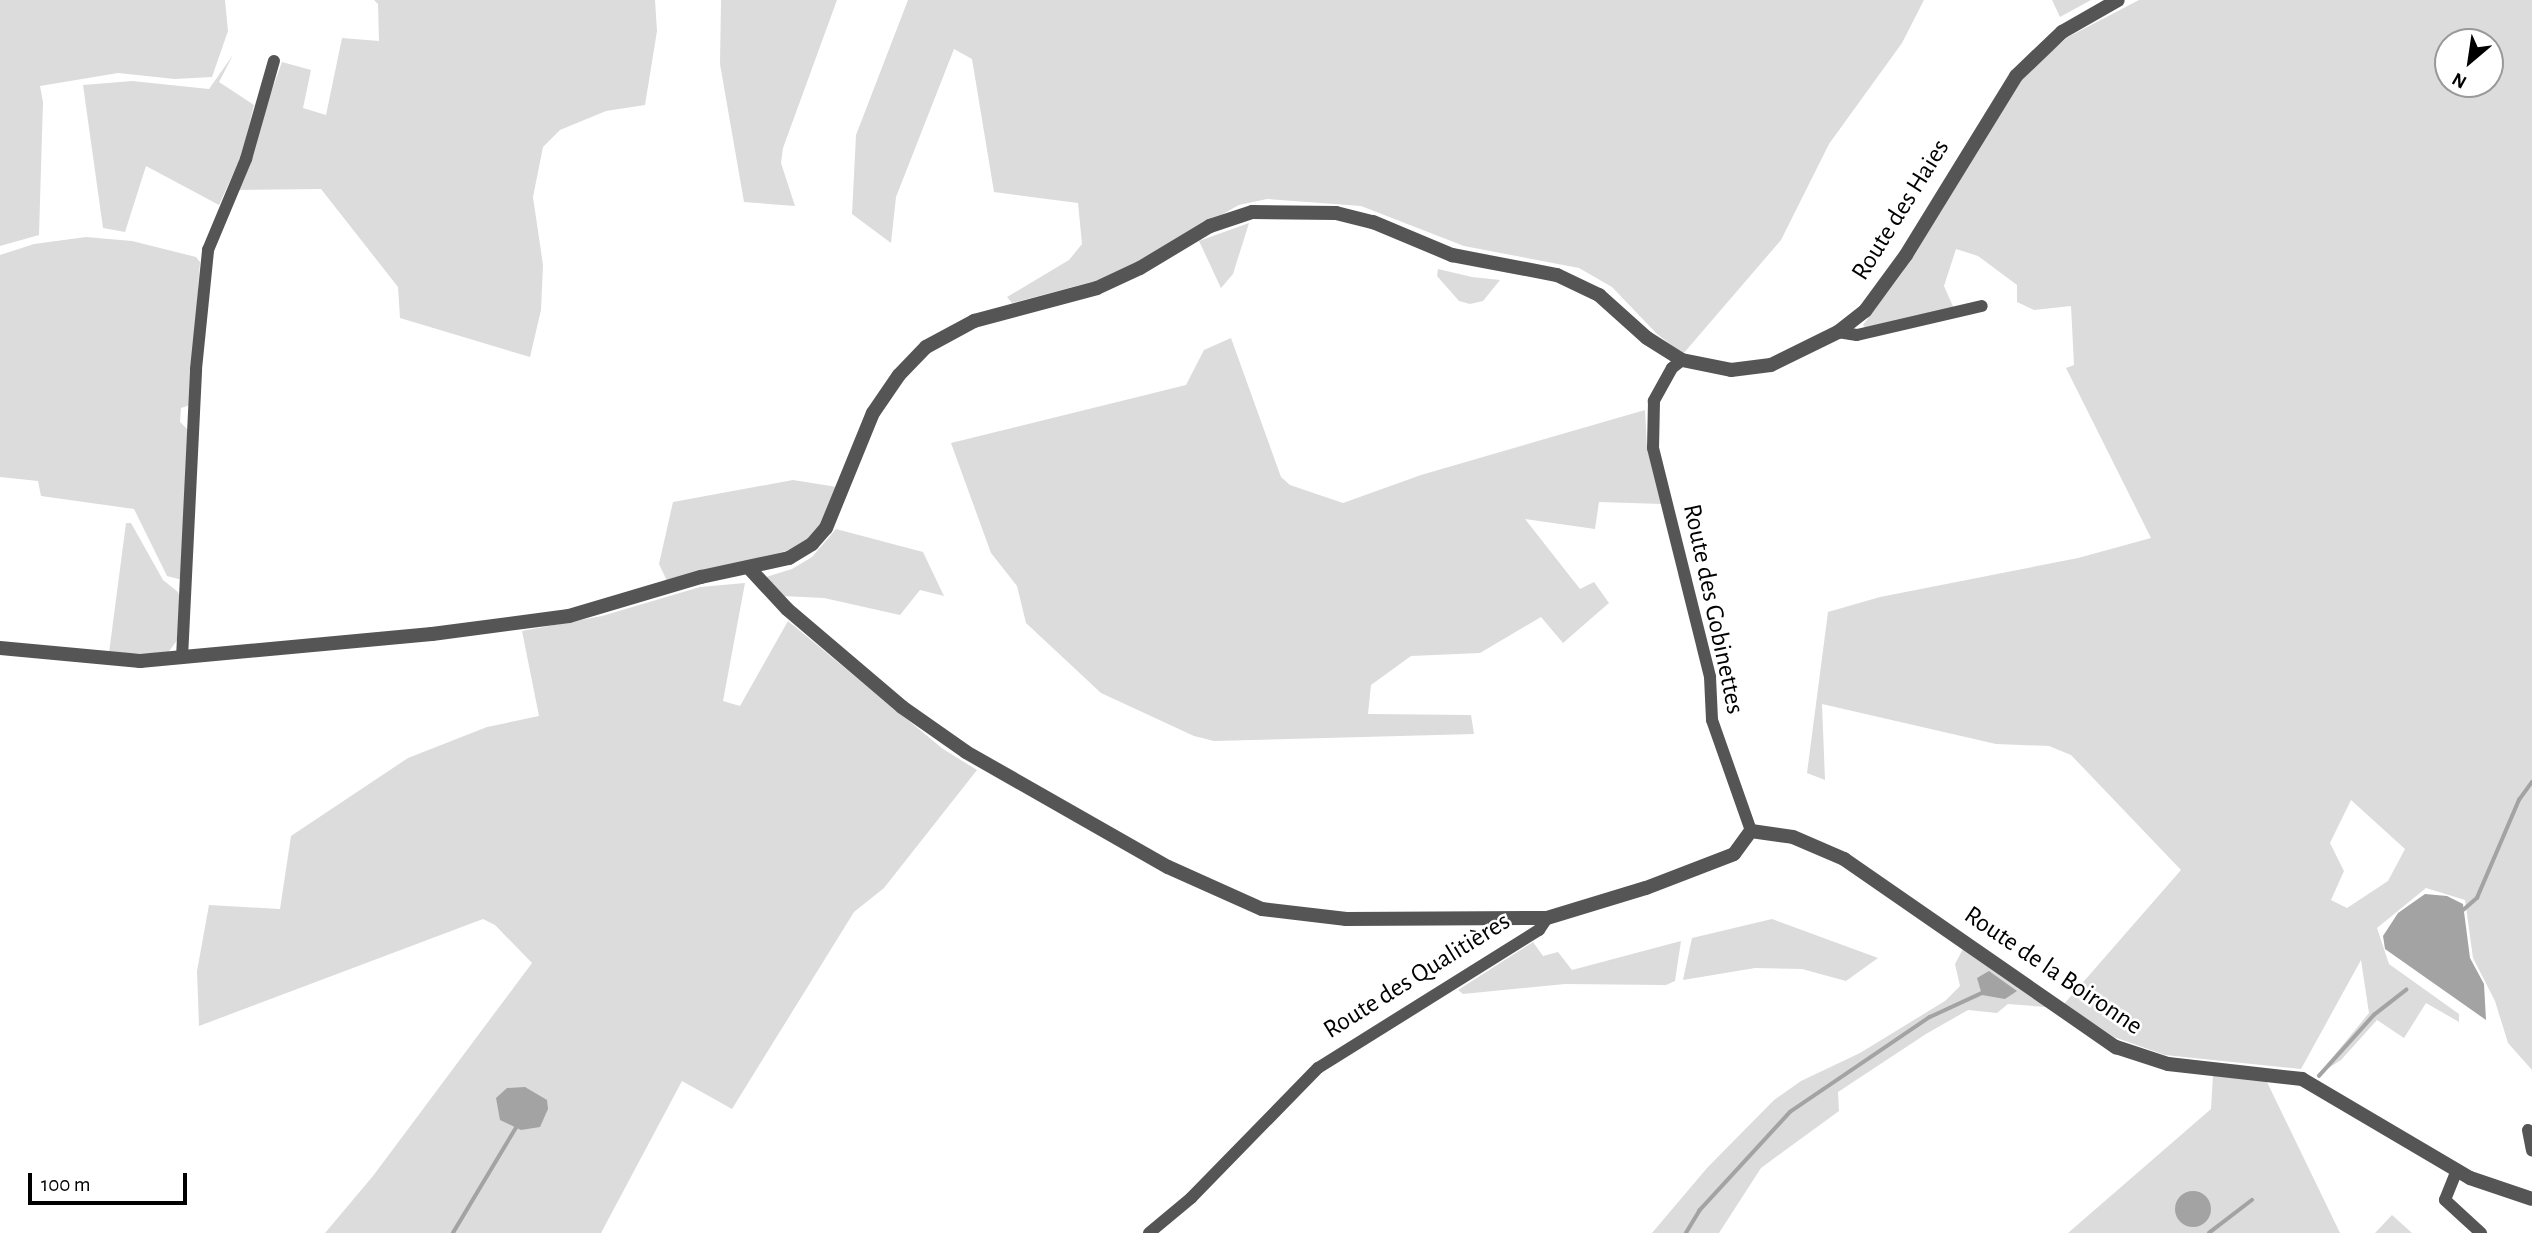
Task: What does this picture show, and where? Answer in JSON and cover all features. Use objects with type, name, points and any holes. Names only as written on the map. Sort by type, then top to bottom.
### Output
[{"type":"street","name":"Route des Haies","points":[[1682,360],[1731,370],[1771,365],[1838,332],[1865,311],[1887,284],[2016,76],[2062,32],[2118,0]]},
{"type":"street","points":[[182,658],[196,369],[208,250],[246,159],[274,61]]},
{"type":"street","points":[[0,649],[94,660],[182,658],[547,620],[789,558],[820,536],[836,510],[873,413],[899,374],[932,343],[974,321],[1097,288],[1140,268],[1210,226],[1240,215],[1281,210],[1336,213],[1373,222],[1452,255],[1557,275],[1599,295],[1647,338],[1682,360]]},
{"type":"street","points":[[1838,332],[1857,335],[1982,306]]},
{"type":"street","name":"Route des Gobinettes","points":[[1682,360],[1672,368],[1654,401],[1653,448],[1710,677],[1712,720],[1751,831]]},
{"type":"street","points":[[749,568],[787,610],[933,730],[1017,783],[1224,894],[1276,912],[1317,918],[1547,918]]},
{"type":"street","name":"Route des Qualitières","points":[[1149,1233],[1191,1198],[1325,1063],[1539,930],[1547,918],[1646,888],[1734,854],[1751,831]]},
{"type":"street","name":"Route de la Boironne","points":[[1751,831],[1806,841],[1844,859],[2125,1051],[2168,1064],[2302,1079],[2457,1170],[2532,1199]]},
{"type":"street","points":[[2528,1130],[2532,1151]]},
{"type":"street","points":[[2457,1170],[2445,1200],[2481,1233]]},
{"type":"shaded area","points":[[0,0],[225,0],[228,31],[212,77],[175,79],[118,73],[40,86],[43,102],[39,235],[0,246]]},
{"type":"shaded area","points":[[374,0],[655,0],[657,31],[645,105],[606,111],[560,130],[543,147],[533,197],[543,265],[541,310],[530,357],[400,318],[398,287],[321,189],[236,190],[282,62],[311,70],[303,108],[326,115],[342,38],[379,41],[378,4]]},
{"type":"shaded area","points":[[721,0],[837,0],[783,148],[781,163],[795,206],[744,202],[720,64]]},
{"type":"shaded area","points":[[908,0],[1924,0],[1902,43],[1829,144],[1781,240],[1683,354],[1657,334],[1612,287],[1579,268],[1464,246],[1361,206],[1267,199],[1239,205],[1110,277],[1012,303],[1007,297],[1069,260],[1082,244],[1078,203],[994,192],[972,59],[954,49],[896,197],[891,243],[852,214],[856,135]]},
{"type":"shaded area","points":[[2052,0],[2091,0],[2060,17]]},
{"type":"shaded area","points":[[2139,0],[2532,0],[2532,1070],[2508,1043],[2495,1001],[2473,958],[2465,900],[2426,888],[2377,928],[2389,964],[2459,1014],[2459,1022],[2426,1003],[2404,1038],[2377,1020],[2341,1060],[2318,1075],[2369,1013],[2361,960],[2301,1069],[2165,1055],[2114,1037],[2064,1004],[2181,870],[2071,755],[2049,746],[1996,744],[1822,704],[1825,780],[1807,773],[1828,612],[1880,597],[2078,558],[2151,538],[2066,368],[2074,365],[2071,306],[2034,310],[2017,302],[2017,285],[1978,256],[1956,249],[1944,286],[1955,311],[1868,331],[1863,325],[1902,273],[1984,130],[2026,73],[2068,37]],"holes":[[[2351,800],[2405,849],[2388,881],[2347,908],[2331,900],[2344,871],[2330,843]]]},
{"type":"shaded area","points":[[233,55],[219,82],[254,105],[242,154],[219,205],[146,166],[125,232],[103,228],[83,85],[132,81],[209,89]]},
{"type":"shaded area","points":[[1249,223],[1233,274],[1221,288],[1199,241]]},
{"type":"shaded area","points":[[86,237],[132,241],[196,257],[200,262],[190,405],[181,408],[180,422],[188,430],[182,580],[167,576],[134,509],[41,496],[38,481],[0,477],[0,255],[34,244]]},
{"type":"shaded area","points":[[1438,269],[1500,280],[1483,301],[1470,304],[1459,301],[1437,276]]},
{"type":"shaded area","points":[[1231,338],[1281,477],[1290,485],[1343,503],[1421,475],[1645,410],[1647,448],[1662,504],[1599,502],[1595,529],[1525,519],[1580,589],[1594,582],[1609,603],[1563,643],[1541,617],[1480,653],[1411,656],[1371,685],[1368,714],[1471,715],[1474,734],[1214,741],[1194,736],[1101,693],[1026,623],[1017,586],[991,553],[951,443],[1186,385],[1204,350]]},
{"type":"shaded area","points":[[793,480],[837,487],[823,525],[808,541],[790,550],[667,581],[659,564],[673,502]]},
{"type":"shaded area","points":[[126,523],[131,523],[163,580],[178,592],[182,603],[178,639],[167,654],[109,653]]},
{"type":"shaded area","points":[[836,529],[923,552],[944,596],[920,590],[900,615],[824,598],[782,596],[766,577],[792,569],[812,557]]},
{"type":"shaded area","points":[[745,583],[723,701],[740,706],[788,621],[943,749],[977,770],[884,888],[854,912],[732,1109],[682,1081],[601,1233],[325,1233],[373,1176],[532,963],[495,925],[483,919],[199,1026],[197,971],[209,905],[280,909],[291,836],[408,758],[487,727],[539,716],[522,631],[602,616],[700,587]]},
{"type":"shaded area","points":[[2425,894],[2447,896],[2463,904],[2470,958],[2484,984],[2486,1020],[2385,949],[2383,936],[2398,913]]},
{"type":"shaded area","points":[[1772,919],[1878,958],[1846,981],[1802,969],[1755,968],[1683,980],[1692,938]]},
{"type":"shaded area","points":[[1681,941],[1675,981],[1666,985],[1565,984],[1463,994],[1458,990],[1533,942],[1543,956],[1558,952],[1572,970]]},
{"type":"shaded area","points":[[1964,947],[2046,1007],[2008,1004],[1997,1013],[1968,1010],[1926,1034],[1838,1092],[1839,1111],[1761,1168],[1719,1233],[1652,1233],[1707,1168],[1774,1100],[1801,1081],[1860,1053],[1945,1001],[1960,986],[1955,964]]},
{"type":"shaded area","points":[[1989,971],[2017,991],[2005,999],[1982,995],[1977,978]]},
{"type":"shaded area","points":[[2213,1075],[2266,1080],[2340,1233],[2068,1233],[2211,1109]]},
{"type":"shaded area","points":[[525,1087],[547,1100],[548,1109],[540,1127],[521,1130],[500,1120],[496,1098],[507,1088]]},
{"type":"shaded area","points":[[2193,1191],[2206,1196],[2211,1209],[2206,1222],[2193,1227],[2180,1222],[2175,1209],[2180,1196]]},
{"type":"shaded area","points":[[2392,1215],[2412,1233],[2375,1233]]},
{"type":"waterway","points":[[2462,911],[2477,898],[2519,800],[2532,782]]},
{"type":"waterway","points":[[2319,1076],[2374,1015],[2406,990]]},
{"type":"waterway","points":[[1686,1233],[1699,1211],[1790,1112],[1930,1017],[1984,992]]},
{"type":"waterway","points":[[453,1233],[517,1126]]},
{"type":"waterway","points":[[2209,1233],[2252,1200]]}]
